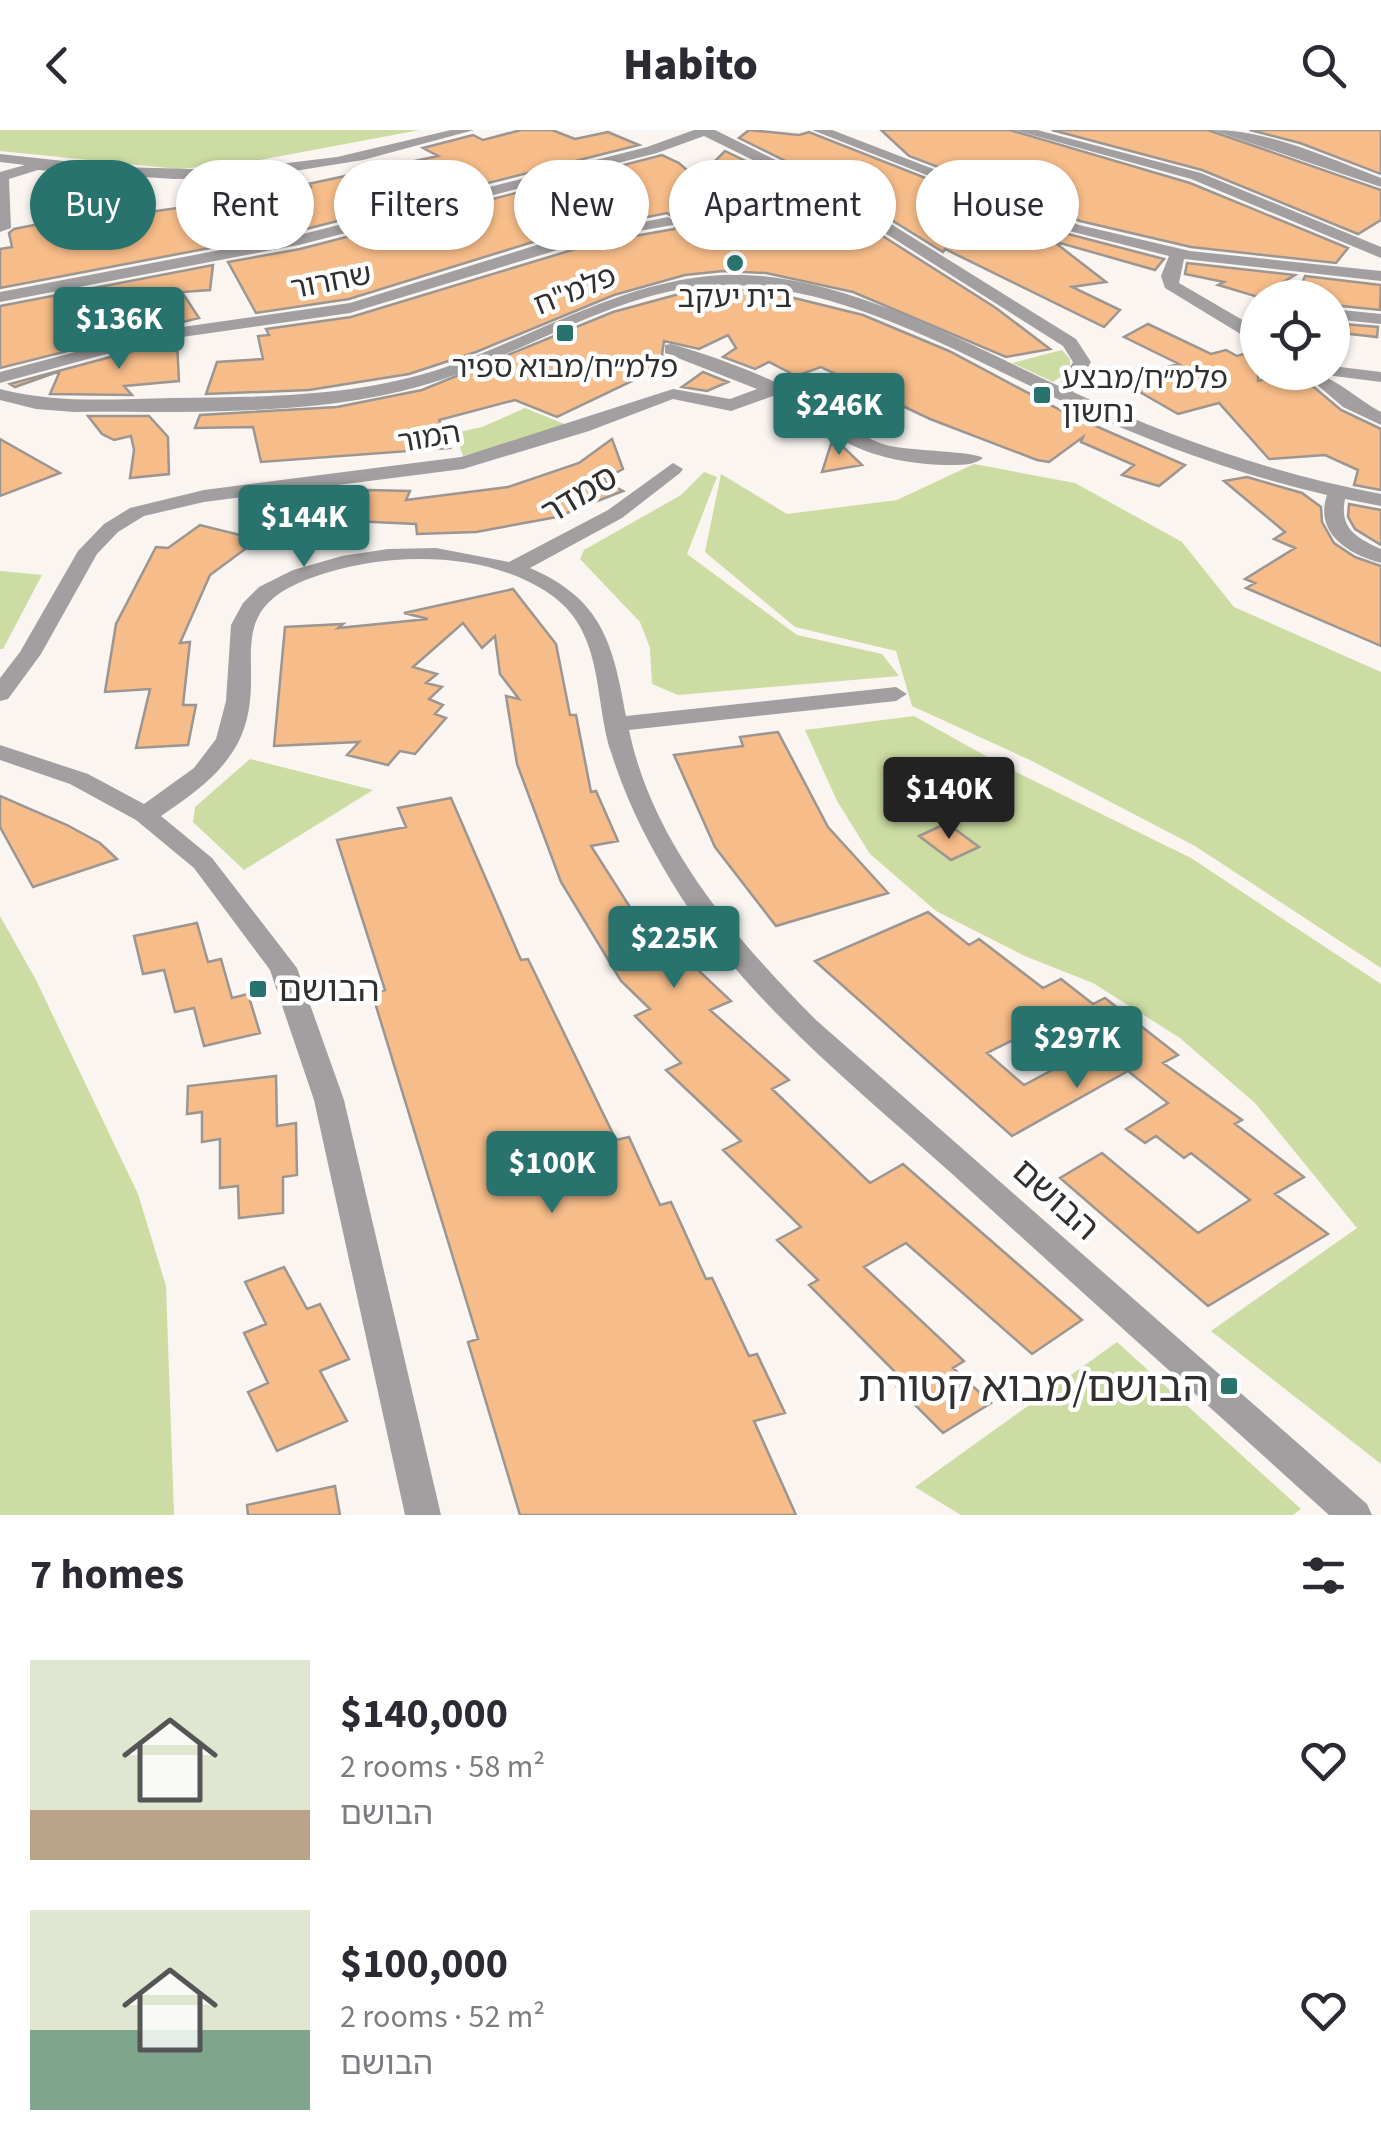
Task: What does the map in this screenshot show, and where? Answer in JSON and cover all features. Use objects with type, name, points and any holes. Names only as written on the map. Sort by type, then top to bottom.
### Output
[{"type":"street","points":[[156,173],[256,173],[367,156],[467,130]]},
{"type":"street","points":[[0,297],[300,240],[652,150],[707,130],[833,194],[1070,343],[1082,362],[1062,394]]},
{"type":"street","points":[[818,130],[1026,212],[1178,253],[1381,276]]},
{"type":"street","points":[[1021,130],[1196,176],[1381,254]]},
{"type":"street","points":[[1219,130],[1296,151],[1381,183]]},
{"type":"street","points":[[0,158],[26,158],[30,162]]},
{"type":"street","points":[[4,228],[1,176],[30,169]]},
{"type":"street","name":"שחרור","points":[[0,378],[65,356],[132,340],[344,310],[568,240],[628,225],[668,222]]},
{"type":"street","points":[[1178,253],[1169,276],[1171,285],[1240,326]]},
{"type":"street","name":"פלמ\"ח","points":[[0,394],[21,401],[82,406],[250,402],[381,390],[450,372],[639,296],[683,284],[726,280],[787,285],[851,303],[1168,439],[1338,491],[1381,500]]},
{"type":"street","points":[[1210,309],[1240,310]]},
{"type":"street","points":[[1350,316],[1381,319]]},
{"type":"street","points":[[671,349],[830,418],[852,438],[931,459],[973,458]]},
{"type":"street","points":[[1350,373],[1381,377]]},
{"type":"street","name":"המור","points":[[0,694],[30,654],[88,551],[111,528],[137,512],[204,496],[346,481],[463,463],[504,453],[672,394],[731,405],[772,390]]},
{"type":"street","points":[[1333,390],[1349,403],[1381,418]]},
{"type":"street","points":[[0,410],[21,401]]},
{"type":"street","name":"סמדר","points":[[513,568],[616,514],[673,469]]},
{"type":"street","points":[[1338,491],[1330,510],[1336,528],[1354,544],[1381,556]]},
{"type":"street","name":"הבושם","points":[[145,815],[185,788],[230,737],[240,628],[244,615],[266,593],[298,574],[376,557],[422,553],[513,568],[540,579],[569,599],[590,622],[600,646],[615,724],[648,818],[673,868],[752,972],[806,1027],[1354,1515]]},
{"type":"street","points":[[615,724],[896,694]]},
{"type":"street","points":[[0,752],[79,779],[145,815],[203,863],[283,968],[329,1100],[423,1515]]},
{"type":"green space","points":[[0,130],[420,130],[259,160],[176,160],[176,169],[156,167],[156,160],[89,160],[0,151]]},
{"type":"green space","points":[[1062,350],[1070,359],[1070,370],[1053,382],[1012,363]]},
{"type":"green space","points":[[525,408],[567,425],[463,456],[455,433],[482,427]]},
{"type":"green space","points":[[974,464],[1075,483],[1182,542],[1234,607],[1381,672],[1381,968],[1195,846],[1032,761],[912,706],[896,651],[795,627],[705,552],[721,474],[787,514],[897,500]]},
{"type":"green space","points":[[704,472],[717,477],[687,554],[797,635],[882,654],[899,676],[678,695],[652,684],[650,648],[640,622],[580,559],[584,550],[681,495]]},
{"type":"green space","points":[[0,571],[42,575],[3,649],[0,649]]},
{"type":"green space","points":[[914,716],[1002,765],[1191,858],[1381,984],[1381,1464],[1211,1331],[1357,1228],[1256,1104],[1180,1038],[1093,983],[1027,957],[936,911],[870,854],[837,801],[805,730]]},
{"type":"green space","points":[[250,759],[373,790],[244,870],[193,822],[195,807]]},
{"type":"green space","points":[[0,916],[36,980],[138,1194],[166,1286],[174,1515],[0,1515]]},
{"type":"green space","points":[[1117,1342],[1301,1509],[1293,1515],[961,1515],[915,1487]]},
{"type":"building","points":[[521,130],[552,130],[575,139],[608,132],[639,145],[580,160],[514,160],[514,177],[494,182],[494,160],[419,160],[438,156],[423,148],[473,135],[483,140]]},
{"type":"building","points":[[749,130],[799,135],[809,132],[880,160],[783,160],[739,138]]},
{"type":"building","points":[[881,130],[1010,130],[1190,183],[1348,248],[1336,263],[1191,247],[1079,221],[1079,160],[920,160],[909,156]]},
{"type":"building","points":[[1052,130],[1208,130],[1381,190],[1381,220],[1358,234],[1202,170]]},
{"type":"building","points":[[1250,130],[1381,130],[1381,174],[1300,143]]},
{"type":"building","points":[[725,151],[744,160],[716,160]]},
{"type":"building","points":[[662,155],[673,160],[669,160],[669,214],[649,217],[649,160],[643,160]]},
{"type":"building","points":[[896,166],[916,174],[916,235],[896,223]]},
{"type":"building","points":[[334,178],[334,222],[314,227],[314,183]]},
{"type":"building","points":[[514,193],[514,248],[349,299],[256,313],[228,262],[314,250],[314,245],[334,240],[334,250],[494,250],[494,199]]},
{"type":"building","points":[[176,208],[176,250],[199,250],[0,288],[0,249],[12,247],[9,233],[14,229],[30,226],[30,250],[156,250],[156,211]]},
{"type":"building","points":[[669,230],[669,250],[896,250],[896,244],[996,308],[1050,349],[1006,357],[853,292],[766,273],[723,271],[685,275],[614,295],[476,352],[409,374],[309,390],[206,394],[217,362],[263,359],[258,336],[269,335],[266,329],[351,317],[572,250],[649,250],[649,233]]},
{"type":"building","points":[[1079,237],[1164,259],[1155,270],[1079,248]]},
{"type":"building","points":[[947,250],[1065,250],[1106,282],[1072,287],[1120,310],[1104,327]]},
{"type":"building","points":[[1187,263],[1295,275],[1287,280],[1240,280],[1240,292],[1218,285],[1224,282],[1185,274]]},
{"type":"building","points":[[213,265],[210,290],[182,292],[199,318],[0,368],[0,306]]},
{"type":"building","points":[[1305,276],[1339,280],[1303,280]]},
{"type":"building","points":[[1350,281],[1381,285],[1380,310],[1350,307]]},
{"type":"building","points":[[690,291],[774,293],[863,315],[949,351],[1066,413],[1185,465],[1159,486],[1122,475],[1134,465],[1081,442],[1083,437],[1049,462],[1037,460],[930,419],[821,367],[796,376],[769,362],[755,369],[723,357],[736,348],[728,335],[699,349],[664,341],[662,355],[674,361],[557,417],[515,400],[439,420],[450,448],[261,462],[253,427],[195,428],[200,415],[337,407],[422,390],[613,312]]},
{"type":"building","points":[[1148,324],[1211,354],[1226,350],[1240,355],[1240,390],[1317,390],[1341,410],[1381,429],[1381,490],[1354,485],[1358,470],[1325,455],[1269,459],[1219,403],[1178,414],[1117,379],[1179,364],[1124,337]]},
{"type":"building","points":[[1350,325],[1378,327],[1377,337],[1350,334]]},
{"type":"building","points":[[177,341],[179,381],[124,386],[132,395],[50,394],[60,371],[15,387],[10,384],[155,345]]},
{"type":"building","points":[[703,372],[728,382],[707,391],[682,387]]},
{"type":"building","points":[[88,416],[149,416],[168,437],[169,474],[130,478],[134,450],[131,436],[114,440],[102,434]]},
{"type":"building","points":[[833,438],[836,440],[862,465],[822,472]]},
{"type":"building","points":[[0,439],[60,473],[0,496]]},
{"type":"building","points":[[612,439],[623,469],[603,480],[623,491],[557,517],[476,532],[417,534],[416,524],[287,518],[210,575],[180,643],[190,642],[183,705],[196,705],[188,745],[136,748],[150,689],[105,692],[116,624],[156,547],[168,548],[200,525],[248,537],[245,524],[264,498],[285,495],[363,501],[368,490],[410,491],[406,500],[508,487],[579,463]]},
{"type":"building","points":[[1247,477],[1302,493],[1321,507],[1322,522],[1334,543],[1355,557],[1381,566],[1381,646],[1246,588],[1255,583],[1245,579],[1295,548],[1274,539],[1285,532],[1224,481]]},
{"type":"building","points":[[1349,504],[1381,510],[1381,545],[1355,529],[1348,517]]},
{"type":"building","points":[[513,589],[556,644],[570,715],[576,715],[591,792],[596,791],[618,841],[591,846],[661,956],[676,949],[731,1001],[710,1010],[789,1080],[772,1089],[870,1183],[903,1164],[1082,1320],[1032,1354],[906,1243],[864,1267],[964,1361],[953,1368],[991,1403],[943,1433],[897,1387],[905,1382],[809,1285],[818,1280],[777,1240],[801,1227],[723,1150],[741,1141],[666,1070],[681,1063],[635,1016],[650,1009],[621,981],[561,882],[517,764],[506,696],[519,699],[500,674],[495,636],[482,648],[463,623],[413,667],[437,674],[426,683],[442,687],[429,699],[443,705],[435,714],[446,718],[415,754],[400,751],[388,765],[347,755],[359,742],[274,746],[285,627],[343,624],[338,628],[428,619],[404,613]]},
{"type":"building","points":[[778,732],[828,827],[888,893],[776,926],[715,847],[674,755],[743,746],[740,737]]},
{"type":"building","points":[[0,796],[67,825],[100,843],[117,859],[33,887],[0,827]]},
{"type":"building","points":[[451,798],[521,960],[528,959],[616,1140],[629,1137],[660,1205],[671,1202],[706,1279],[712,1278],[749,1356],[757,1354],[785,1413],[754,1421],[796,1515],[520,1515],[468,1342],[478,1339],[372,993],[385,990],[337,840],[406,827],[398,808]]},
{"type":"building","points":[[947,823],[979,847],[951,860],[919,836]]},
{"type":"building","points":[[928,912],[969,945],[979,939],[1043,988],[1061,979],[1093,1004],[1105,998],[1178,1055],[1163,1063],[1242,1120],[1235,1124],[1304,1177],[1275,1194],[1328,1234],[1208,1306],[1060,1178],[1102,1153],[1198,1233],[1250,1200],[1191,1153],[1184,1158],[1156,1136],[1145,1143],[1126,1129],[1168,1103],[1128,1071],[1012,1136],[815,961]],"holes":[[[1049,1022],[1086,1052],[1024,1085],[987,1053]]]},
{"type":"building","points":[[197,923],[208,962],[221,959],[232,998],[248,994],[260,1033],[204,1046],[194,1008],[175,1012],[164,970],[143,974],[134,936]]},
{"type":"building","points":[[276,1076],[277,1126],[296,1123],[297,1175],[283,1177],[283,1213],[239,1218],[238,1186],[220,1188],[220,1139],[202,1142],[202,1112],[187,1114],[188,1086]]},
{"type":"building","points":[[284,1267],[307,1309],[320,1304],[349,1359],[320,1371],[347,1421],[277,1451],[248,1392],[268,1383],[244,1333],[266,1324],[245,1282]]},
{"type":"building","points":[[335,1486],[340,1515],[248,1515],[247,1505]]},
{"type":"place","name":"בית יעקב","points":[[735,263]]},
{"type":"place","name":"פלמ״ח/מבוא ספיר","points":[[565,333]]},
{"type":"place","name":"פלמ״ח/מבצע נחשון","points":[[1042,395]]},
{"type":"place","name":"הבושם","points":[[258,989]]},
{"type":"place","name":"הבושם/מבוא קטורת","points":[[1229,1386]]}]
